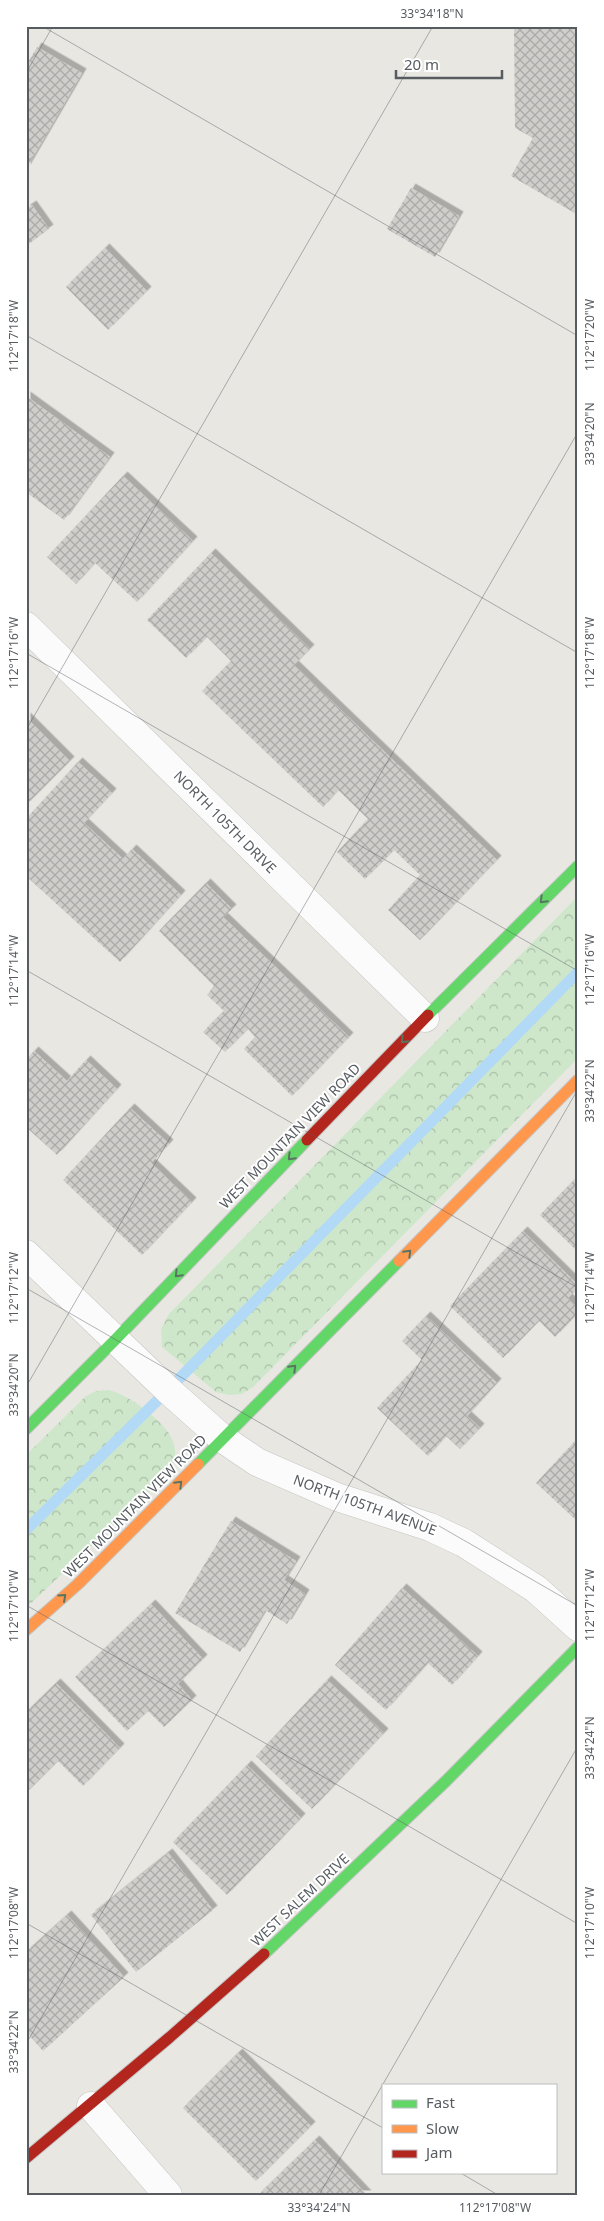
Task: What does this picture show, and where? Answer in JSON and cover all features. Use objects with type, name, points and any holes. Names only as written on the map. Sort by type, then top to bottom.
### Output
[{"type":"street","name":"NORTH 105TH DRIVE","points":[[26,626],[425,1018]]},
{"type":"street","name":"WEST MOUNTAIN VIEW ROAD","points":[[26,1429],[115,1340],[425,1018],[578,866]]},
{"type":"street","name":"WEST MOUNTAIN VIEW ROAD","points":[[26,1630],[78,1584],[224,1439],[578,1080]]},
{"type":"street","name":"NORTH 105TH AVENUE","points":[[26,1254],[115,1340],[224,1439],[256,1462],[337,1497],[430,1527],[464,1543],[536,1589],[578,1628]]},
{"type":"street","name":"WEST SALEM DRIVE","points":[[26,2158],[91,2106],[250,1967],[326,1897],[578,1647]]},
{"type":"street","points":[[91,2106],[168,2195]]},
{"type":"green space","points":[[578,896],[578,1058],[253,1387],[242,1394],[229,1395],[216,1392],[162,1347],[161,1329],[169,1314]]},
{"type":"green space","points":[[108,1390],[125,1396],[162,1424],[174,1443],[175,1460],[172,1468],[170,1472],[26,1608],[26,1455],[86,1396],[96,1391]]},
{"type":"building","points":[[514,26],[578,26],[578,215],[511,176],[533,138],[515,128]]},
{"type":"building","points":[[37,47],[82,73],[26,169],[26,66]]},
{"type":"building","points":[[411,188],[459,216],[435,257],[387,229]]},
{"type":"building","points":[[32,205],[49,229],[26,246],[26,209]]},
{"type":"building","points":[[105,248],[147,291],[108,330],[66,287]]},
{"type":"building","points":[[26,396],[110,457],[64,520],[26,492]]},
{"type":"building","points":[[123,476],[193,541],[137,602],[95,563],[76,584],[47,557]]},
{"type":"building","points":[[211,553],[310,649],[294,665],[497,860],[420,940],[388,910],[420,875],[394,850],[365,879],[337,852],[368,819],[338,790],[323,807],[202,691],[231,661],[207,637],[186,658],[147,620]]},
{"type":"building","points":[[26,717],[70,761],[26,805]]},
{"type":"building","points":[[78,762],[112,793],[84,823],[123,859],[132,849],[181,895],[120,962],[26,876],[26,819]]},
{"type":"building","points":[[206,883],[232,909],[223,917],[349,1037],[292,1096],[244,1049],[255,1037],[248,1029],[225,1052],[203,1032],[224,1011],[207,995],[214,986],[159,931]]},
{"type":"building","points":[[34,1051],[67,1081],[86,1060],[117,1089],[57,1155],[26,1127],[26,1060]]},
{"type":"building","points":[[130,1108],[169,1144],[151,1163],[192,1202],[142,1255],[63,1180]]},
{"type":"building","points":[[578,1176],[578,1252],[540,1215]]},
{"type":"building","points":[[523,1231],[578,1285],[578,1288],[568,1298],[578,1308],[578,1313],[555,1337],[539,1321],[503,1358],[450,1306]]},
{"type":"building","points":[[426,1316],[497,1383],[467,1416],[480,1428],[460,1449],[446,1436],[428,1456],[377,1408],[422,1360],[402,1341]]},
{"type":"building","points":[[578,1438],[578,1522],[536,1483]]},
{"type":"building","points":[[231,1521],[296,1561],[284,1580],[305,1594],[287,1624],[265,1610],[240,1652],[175,1613]]},
{"type":"building","points":[[402,1588],[478,1656],[452,1685],[428,1663],[386,1710],[335,1665]]},
{"type":"building","points":[[151,1604],[203,1659],[178,1684],[192,1700],[164,1727],[148,1711],[127,1731],[75,1677]]},
{"type":"building","points":[[327,1680],[384,1733],[312,1809],[256,1756]]},
{"type":"building","points":[[56,1683],[120,1748],[83,1786],[58,1761],[26,1793],[26,1712]]},
{"type":"building","points":[[247,1765],[301,1818],[227,1895],[173,1842]]},
{"type":"building","points":[[168,1853],[213,1910],[136,1972],[91,1915]]},
{"type":"building","points":[[67,1915],[124,1977],[43,2051],[26,2032],[26,1952]]},
{"type":"building","points":[[238,2053],[311,2126],[256,2181],[183,2108]]},
{"type":"building","points":[[315,2140],[367,2195],[258,2195]]},
{"type":"waterway","points":[[26,1530],[168,1390],[578,972]]},
{"type":"traffic: fast","points":[[428,1015],[578,866]]},
{"type":"traffic: fast","points":[[26,1429],[115,1340],[307,1140]]},
{"type":"traffic: fast","points":[[198,1464],[399,1261]]},
{"type":"traffic: fast","points":[[264,1954],[446,1781],[578,1647]]},
{"type":"traffic: slow","points":[[399,1261],[578,1080]]},
{"type":"traffic: slow","points":[[26,1630],[78,1584],[198,1464]]},
{"type":"traffic: jam","points":[[307,1140],[428,1015]]},
{"type":"traffic: jam","points":[[26,2158],[170,2037],[264,1954]]}]
